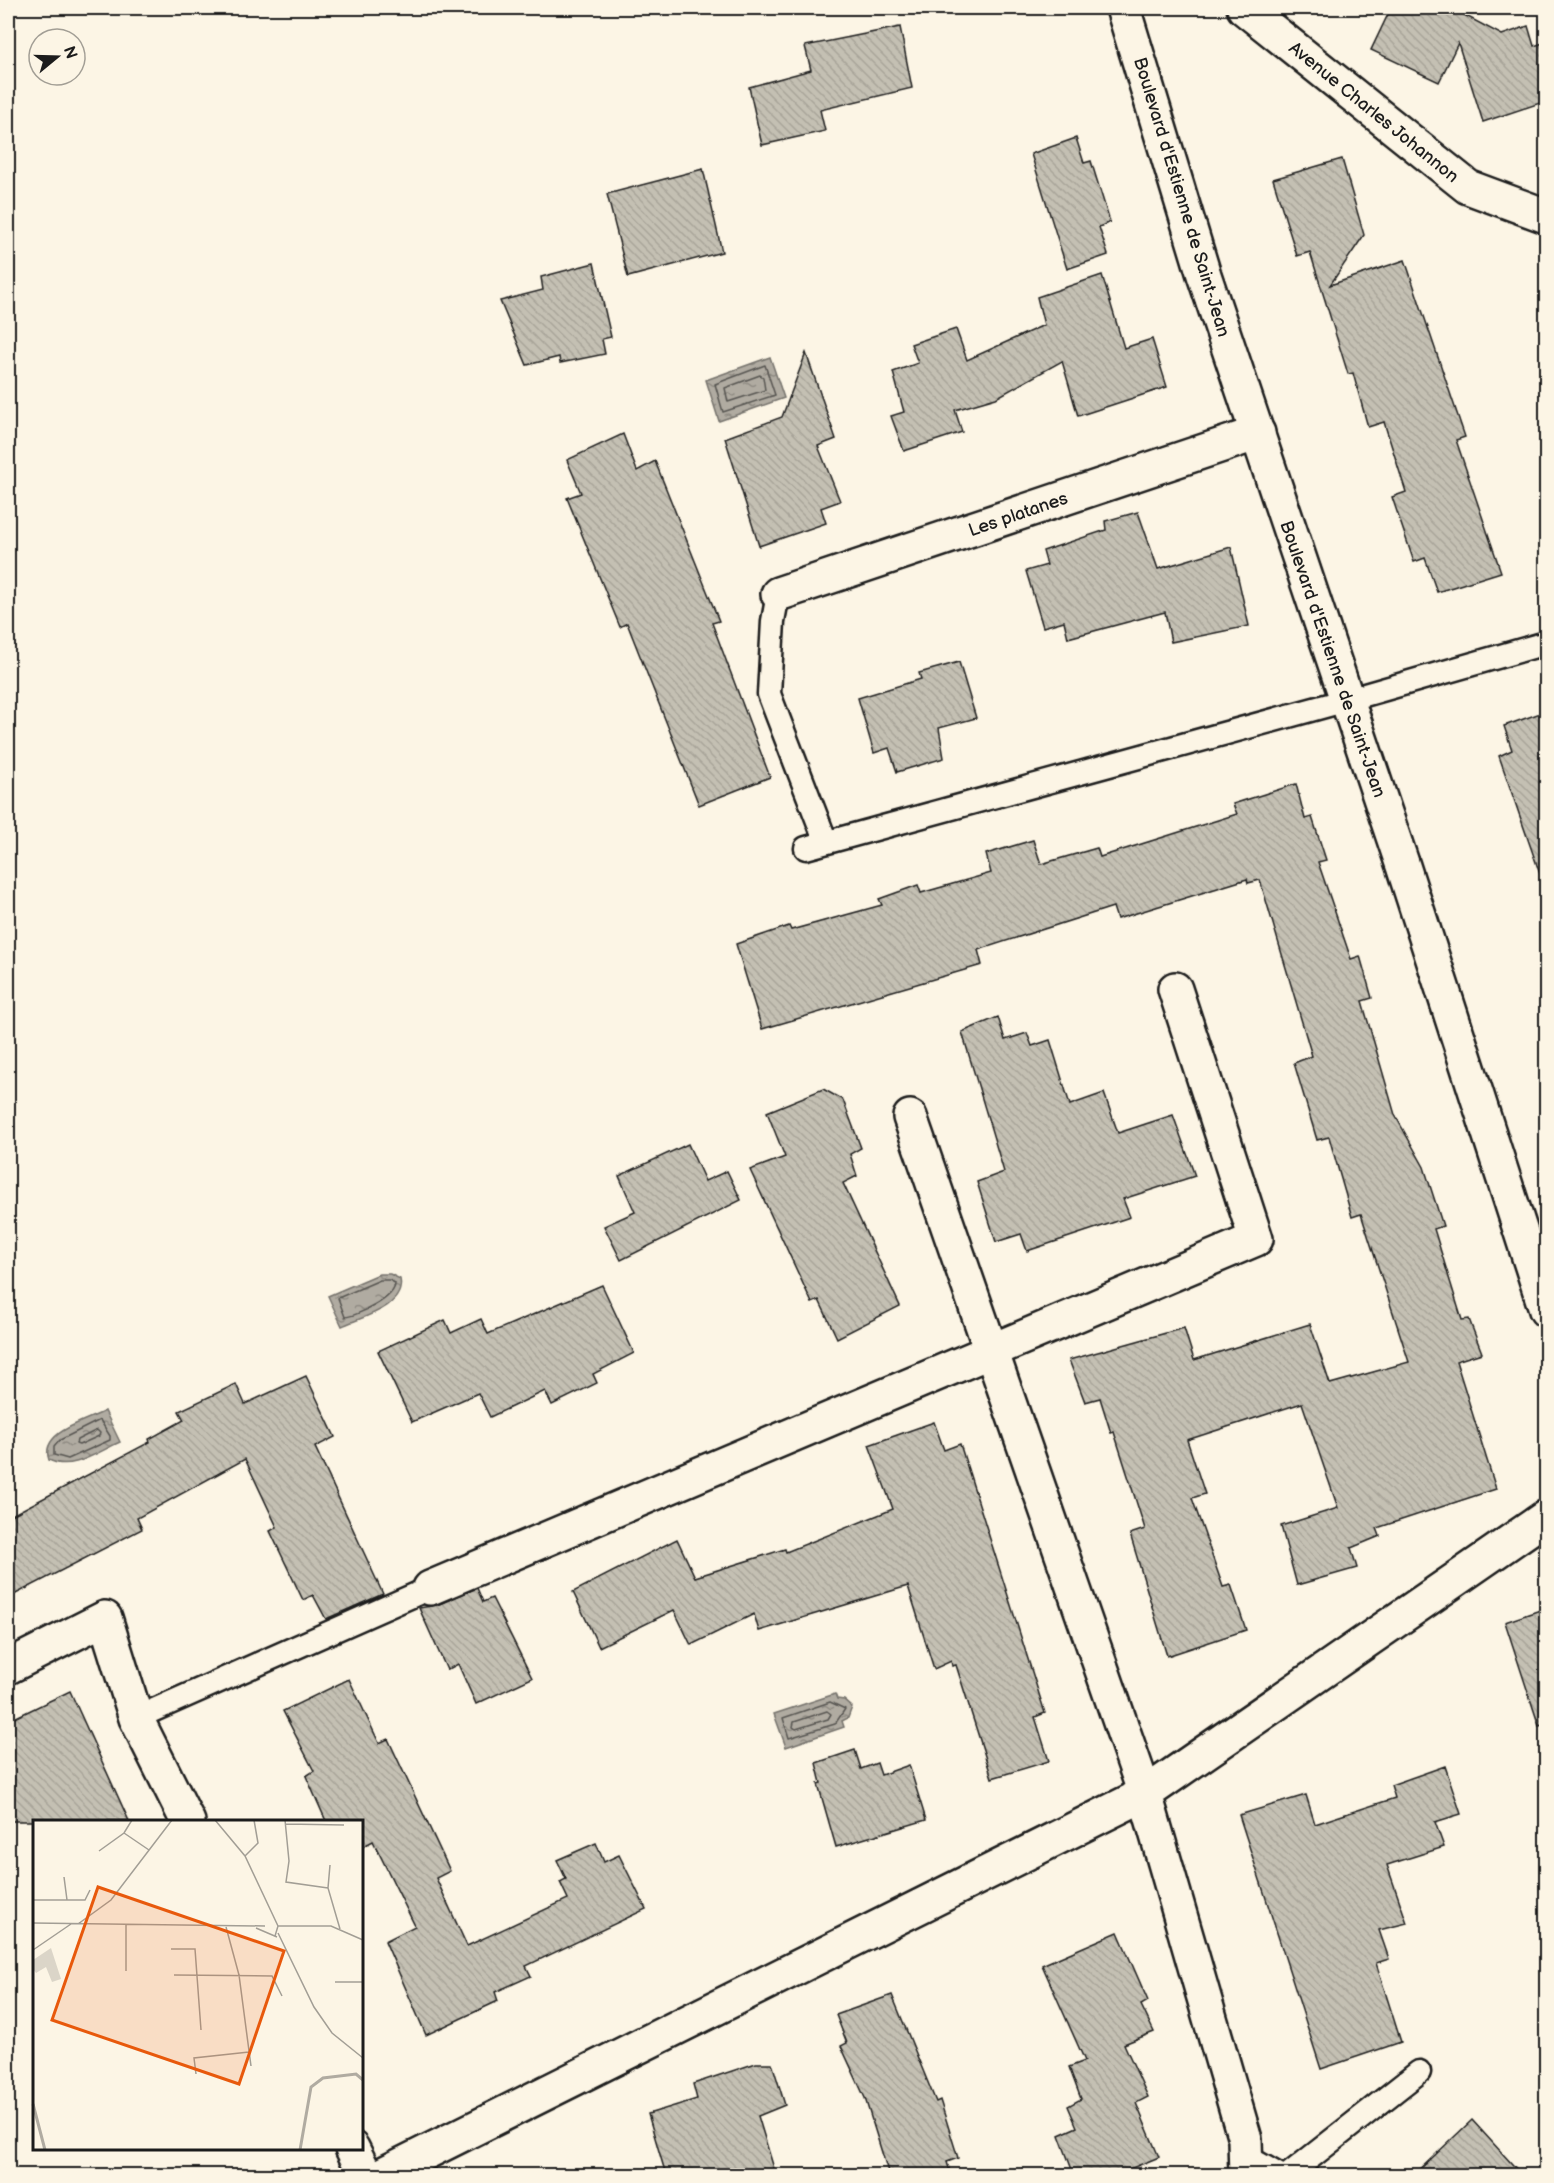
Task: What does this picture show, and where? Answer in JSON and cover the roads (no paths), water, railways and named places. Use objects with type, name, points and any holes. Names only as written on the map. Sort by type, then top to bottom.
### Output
[{"type":"street","name":"Boulevard d'Estienne de Saint-Jean","points":[[1123,8],[1204,275],[1347,700],[1546,1310]]},
{"type":"street","name":"Avenue Charles Johannon","points":[[1244,8],[1468,187],[1546,216]]},
{"type":"street","name":"Les platanes","points":[[778,594],[1258,433]]},
{"type":"street","points":[[430,1588],[1256,1239],[1175,988]]},
{"type":"street","points":[[910,1117],[1145,1794],[1245,2139],[1246,2166]]},
{"type":"street","points":[[379,2175],[1145,1794],[1546,1516]]},
{"type":"street","points":[[8,1667],[105,1618],[136,1718],[187,1820]]},
{"type":"street","points":[[353,2150],[366,2175]]},
{"type":"lane","points":[[778,594],[772,621],[769,694],[816,845],[1347,700],[1546,643]]},
{"type":"lane","points":[[136,1718],[430,1588]]},
{"type":"lane","points":[[1287,2175],[1419,2072]]},
{"type":"lane","points":[[1246,2166],[1281,2175]]},
{"type":"water","points":[[770,357],[784,398],[719,421],[706,380]]},
{"type":"water","points":[[379,1274],[390,1274],[400,1279],[400,1289],[396,1297],[381,1310],[342,1326],[328,1296]]},
{"type":"water","points":[[105,1411],[120,1442],[76,1462],[67,1464],[49,1460],[48,1450],[57,1435]]},
{"type":"water","points":[[835,1694],[837,1699],[844,1700],[852,1707],[848,1718],[842,1721],[844,1727],[786,1747],[774,1714]]}]
